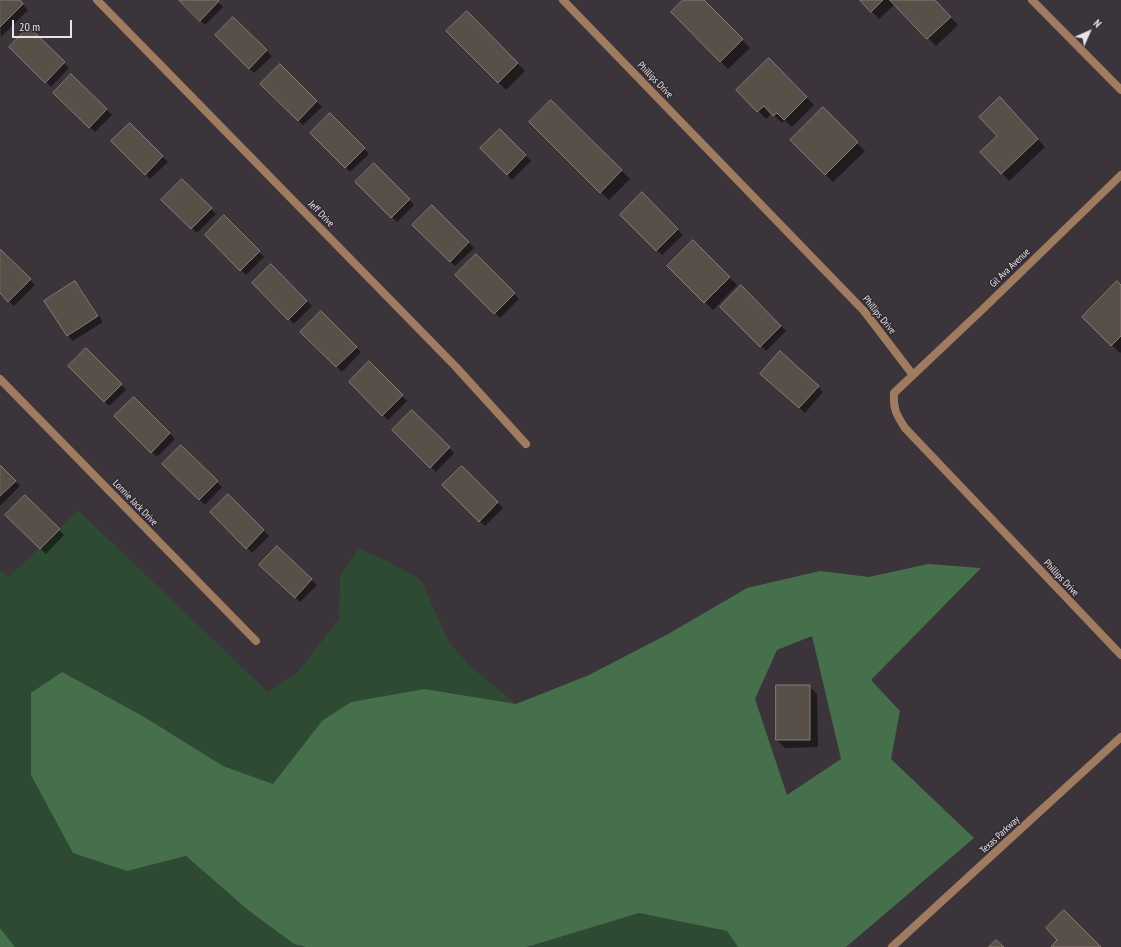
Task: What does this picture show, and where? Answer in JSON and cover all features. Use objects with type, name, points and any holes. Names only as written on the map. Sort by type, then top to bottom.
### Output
[{"type":"street","name":"Jeff Drive","points":[[98,0],[456,367],[526,444]]},
{"type":"street","name":"Phillips Drive","points":[[563,0],[864,311],[913,375],[894,393],[893,403],[896,413],[905,428],[1121,655]]},
{"type":"street","points":[[1032,0],[1121,90]]},
{"type":"street","name":"Gil Ava Avenue","points":[[913,375],[1121,175]]},
{"type":"street","name":"Lonnie Jack Drive","points":[[0,379],[256,641]]},
{"type":"street","name":"Texas Parkway","points":[[892,947],[1121,737]]},
{"type":"green space","points":[[78,510],[268,692],[297,673],[339,619],[340,575],[359,549],[387,561],[421,580],[449,642],[472,668],[516,704],[425,689],[289,764],[273,784],[223,766],[146,718],[127,871],[186,856],[248,910],[294,944],[306,947],[15,947],[0,928],[0,570],[9,577]]},
{"type":"green space","points":[[928,564],[981,568],[871,680],[900,711],[891,759],[974,838],[846,947],[738,947],[727,931],[639,913],[527,947],[306,947],[294,944],[248,910],[186,856],[127,871],[73,853],[31,775],[31,693],[62,672],[146,718],[223,766],[273,784],[322,721],[351,702],[425,689],[516,704],[589,675],[670,633],[747,588],[820,571],[869,577]],"holes":[[[812,636],[841,759],[787,795],[755,699],[777,650]]]},
{"type":"green space","points":[[639,913],[727,931],[738,947],[527,947]]},
{"type":"green space","points":[[0,928],[15,947],[0,947]]},
{"type":"building","points":[[0,0],[20,0],[23,4],[0,27]]},
{"type":"building","points":[[179,0],[218,0],[219,1],[200,21]]},
{"type":"building","points":[[683,0],[704,0],[743,39],[720,62],[671,12]]},
{"type":"building","points":[[860,0],[883,0],[871,12]]},
{"type":"building","points":[[890,0],[935,0],[951,17],[927,39]]},
{"type":"building","points":[[467,11],[518,63],[498,83],[446,31]]},
{"type":"building","points":[[233,17],[267,50],[249,69],[215,35]]},
{"type":"building","points":[[29,27],[65,62],[45,83],[9,47]]},
{"type":"building","points":[[769,58],[807,97],[784,120],[777,113],[773,116],[764,106],[757,112],[736,90]]},
{"type":"building","points":[[280,64],[317,101],[298,121],[260,84]]},
{"type":"building","points":[[71,74],[107,109],[89,128],[53,93]]},
{"type":"building","points":[[1000,97],[1038,139],[1001,174],[980,152],[997,136],[979,117]]},
{"type":"building","points":[[551,100],[622,170],[600,193],[529,122]]},
{"type":"building","points":[[823,107],[858,142],[825,175],[790,140]]},
{"type":"building","points":[[330,113],[365,148],[345,168],[310,133]]},
{"type":"building","points":[[130,123],[163,156],[145,175],[111,141]]},
{"type":"building","points":[[500,129],[526,155],[507,175],[480,148]]},
{"type":"building","points":[[374,163],[410,199],[391,218],[355,182]]},
{"type":"building","points":[[182,179],[212,208],[191,229],[161,200]]},
{"type":"building","points":[[642,192],[678,229],[656,251],[620,215]]},
{"type":"building","points":[[432,205],[469,242],[450,262],[412,225]]},
{"type":"building","points":[[224,215],[260,251],[240,271],[205,235]]},
{"type":"building","points":[[693,240],[730,277],[704,303],[667,266]]},
{"type":"building","points":[[0,249],[31,279],[8,302],[0,293]]},
{"type":"building","points":[[476,254],[515,293],[494,314],[455,275]]},
{"type":"building","points":[[271,264],[307,301],[288,320],[252,283]]},
{"type":"building","points":[[75,281],[98,316],[67,336],[44,301]]},
{"type":"building","points":[[1117,281],[1121,285],[1121,336],[1111,346],[1082,317]]},
{"type":"building","points":[[741,285],[781,326],[760,347],[720,307]]},
{"type":"building","points":[[321,311],[357,347],[336,367],[300,332]]},
{"type":"building","points":[[86,348],[122,384],[104,402],[68,366]]},
{"type":"building","points":[[780,351],[819,386],[799,408],[760,374]]},
{"type":"building","points":[[369,361],[403,395],[382,416],[349,382]]},
{"type":"building","points":[[134,397],[170,433],[151,453],[114,416]]},
{"type":"building","points":[[412,410],[450,447],[430,468],[392,430]]},
{"type":"building","points":[[181,445],[218,481],[199,500],[162,464]]},
{"type":"building","points":[[0,465],[16,481],[0,496]]},
{"type":"building","points":[[462,466],[498,502],[479,522],[442,485]]},
{"type":"building","points":[[228,494],[264,530],[246,549],[210,512]]},
{"type":"building","points":[[25,495],[60,529],[40,549],[5,515]]},
{"type":"building","points":[[277,546],[312,579],[295,598],[259,565]]},
{"type":"building","points":[[776,685],[810,685],[810,740],[776,740]]},
{"type":"building","points":[[1064,910],[1101,947],[1051,947],[1057,940],[1046,928]]},
{"type":"building","points":[[996,940],[1004,947],[989,947]]}]
